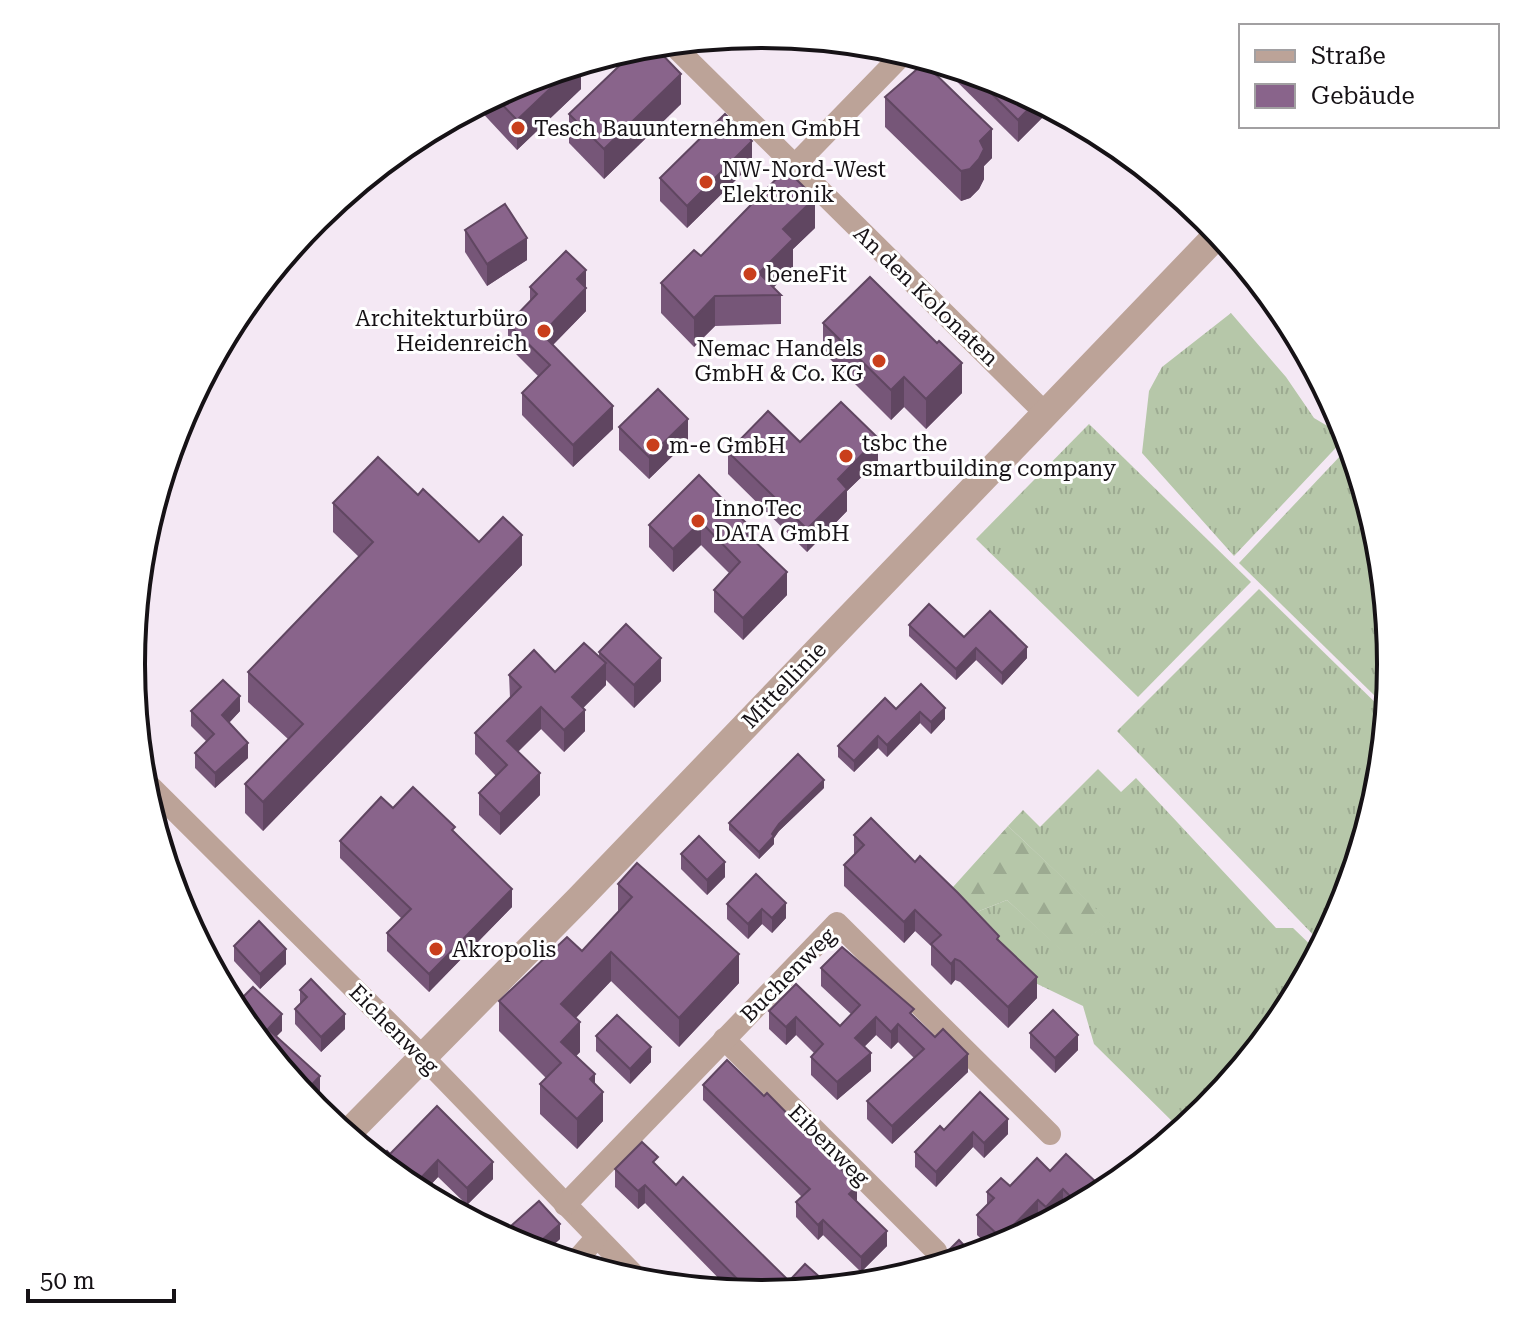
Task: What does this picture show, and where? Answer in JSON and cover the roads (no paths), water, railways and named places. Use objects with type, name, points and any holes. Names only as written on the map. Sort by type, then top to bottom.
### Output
[{"type":"street","name":"An den Kolonaten","points":[[681,53],[1045,413]]},
{"type":"street","points":[[794,166],[894,63]]},
{"type":"street","name":"Mittellinie","points":[[354,1127],[1210,242]]},
{"type":"street","name":"Eichenweg","points":[[159,795],[423,1057],[624,1265]]},
{"type":"street","name":"Buchenweg","points":[[565,1205],[837,923],[1050,1134]]},
{"type":"street","name":"Eibenweg","points":[[724,1039],[936,1251]]},
{"type":"street","points":[[582,1254],[596,1238]]},
{"type":"place","name":"Tesch Bauunternehmen GmbH","points":[[518,128]]},
{"type":"place","name":"NW-Nord-West Elektronik","points":[[706,182]]},
{"type":"place","name":"beneFit","points":[[750,274]]},
{"type":"place","name":"Architekturbüro Heidenreich","points":[[544,331]]},
{"type":"place","name":"Nemac Handels GmbH & Co. KG","points":[[879,361]]},
{"type":"place","name":"m-e GmbH","points":[[653,445]]},
{"type":"place","name":"tsbc the smartbuilding company","points":[[846,456]]},
{"type":"place","name":"InnoTec DATA GmbH","points":[[698,521]]},
{"type":"place","name":"Akropolis","points":[[436,949]]}]
